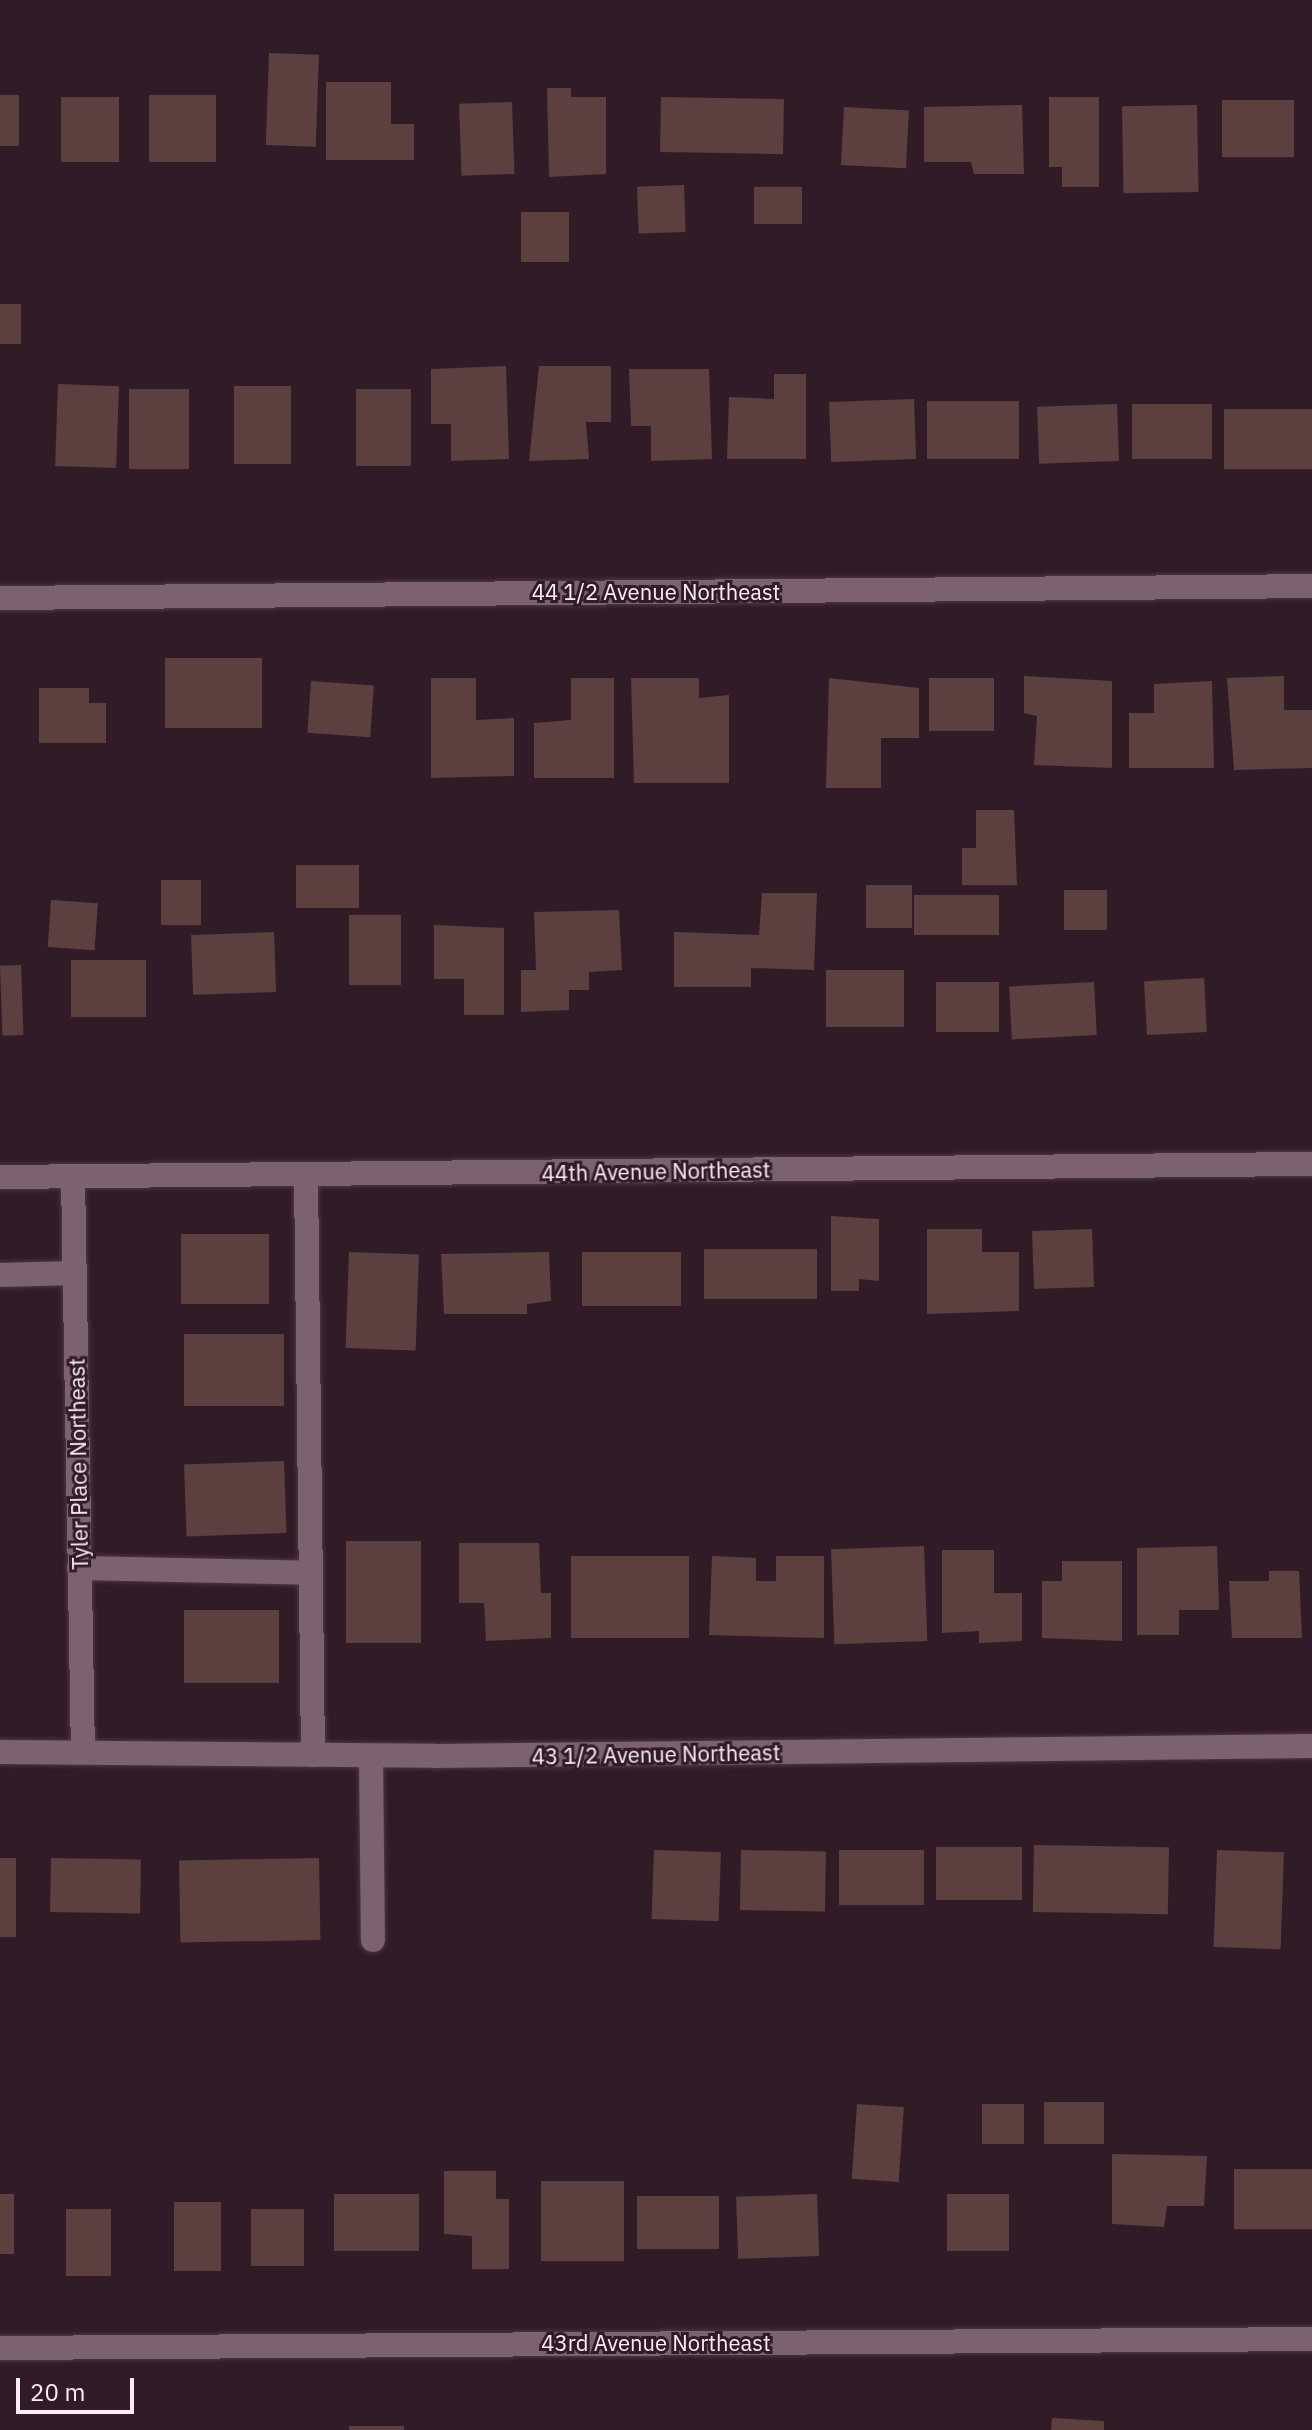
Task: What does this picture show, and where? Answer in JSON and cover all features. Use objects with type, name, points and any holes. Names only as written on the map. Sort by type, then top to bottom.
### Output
[{"type":"street","name":"44 1/2 Avenue Northeast","points":[[0,598],[1312,586]]},
{"type":"street","name":"44th Avenue Northeast","points":[[0,1177],[1312,1164]]},
{"type":"street","points":[[306,1175],[313,1755]]},
{"type":"street","name":"Tyler Place Northeast","points":[[73,1176],[83,1752]]},
{"type":"street","points":[[0,1275],[75,1273]]},
{"type":"street","points":[[79,1568],[311,1573]]},
{"type":"street","name":"43 1/2 Avenue Northeast","points":[[0,1752],[371,1756],[1312,1746]]},
{"type":"street","points":[[371,1756],[373,1940]]},
{"type":"street","name":"43rd Avenue Northeast","points":[[0,2348],[1312,2339]]},
{"type":"building","points":[[269,53],[319,55],[316,147],[266,145]]},
{"type":"building","points":[[326,82],[391,82],[391,124],[414,124],[414,160],[326,160]]},
{"type":"building","points":[[547,88],[571,88],[571,97],[606,97],[606,174],[549,177]]},
{"type":"building","points":[[0,95],[19,95],[19,146],[0,146]]},
{"type":"building","points":[[149,95],[216,95],[216,162],[149,162]]},
{"type":"building","points":[[61,97],[119,97],[119,162],[61,162]]},
{"type":"building","points":[[661,97],[784,99],[783,154],[660,152]]},
{"type":"building","points":[[1049,97],[1099,97],[1099,187],[1062,187],[1062,167],[1049,167]]},
{"type":"building","points":[[1222,100],[1294,100],[1294,157],[1222,157]]},
{"type":"building","points":[[512,102],[515,174],[462,176],[459,104]]},
{"type":"building","points":[[1022,105],[1024,174],[974,174],[971,162],[924,162],[924,107]]},
{"type":"building","points":[[1197,105],[1199,192],[1124,193],[1122,106]]},
{"type":"building","points":[[844,107],[909,110],[906,168],[841,165]]},
{"type":"building","points":[[684,185],[686,232],[639,234],[637,187]]},
{"type":"building","points":[[754,187],[802,187],[802,224],[754,224]]},
{"type":"building","points":[[521,212],[569,212],[569,262],[521,262]]},
{"type":"building","points":[[0,304],[21,304],[21,344],[0,344]]},
{"type":"building","points":[[506,366],[509,459],[451,461],[451,424],[431,424],[431,369]]},
{"type":"building","points":[[539,366],[611,366],[611,422],[586,422],[589,459],[529,461]]},
{"type":"building","points":[[629,369],[709,369],[712,459],[651,461],[651,426],[631,426]]},
{"type":"building","points":[[774,374],[806,374],[806,459],[727,459],[729,397],[774,399]]},
{"type":"building","points":[[58,384],[119,386],[116,468],[55,466]]},
{"type":"building","points":[[234,386],[291,386],[291,464],[234,464]]},
{"type":"building","points":[[129,389],[189,389],[189,469],[129,469]]},
{"type":"building","points":[[356,389],[411,389],[411,466],[356,466]]},
{"type":"building","points":[[914,399],[916,459],[831,462],[829,402]]},
{"type":"building","points":[[927,401],[1019,401],[1019,459],[927,459]]},
{"type":"building","points":[[1117,404],[1119,461],[1039,464],[1037,407]]},
{"type":"building","points":[[1132,404],[1212,404],[1212,459],[1132,459]]},
{"type":"building","points":[[1224,409],[1312,409],[1312,469],[1224,469]]},
{"type":"building","points":[[165,658],[262,658],[262,728],[165,728]]},
{"type":"building","points":[[1024,676],[1112,681],[1112,768],[1034,765],[1037,716],[1024,713]]},
{"type":"building","points":[[1284,676],[1284,710],[1312,710],[1312,768],[1234,770],[1227,678]]},
{"type":"building","points":[[431,678],[476,678],[476,720],[514,718],[514,776],[431,778]]},
{"type":"building","points":[[571,678],[614,678],[614,778],[534,778],[534,723],[571,720]]},
{"type":"building","points":[[631,678],[699,678],[699,698],[729,695],[729,783],[634,783]]},
{"type":"building","points":[[829,678],[919,688],[919,738],[881,738],[881,788],[826,788]]},
{"type":"building","points":[[929,678],[994,678],[994,731],[929,731]]},
{"type":"building","points":[[311,681],[374,685],[370,737],[307,733]]},
{"type":"building","points":[[1212,681],[1214,768],[1129,768],[1129,713],[1154,713],[1154,684]]},
{"type":"building","points":[[39,688],[89,688],[89,703],[106,703],[106,743],[39,743]]},
{"type":"building","points":[[976,810],[1014,810],[1017,885],[962,885],[962,848],[976,848]]},
{"type":"building","points":[[296,865],[359,865],[359,908],[296,908]]},
{"type":"building","points":[[161,880],[201,880],[201,925],[161,925]]},
{"type":"building","points":[[866,885],[912,885],[912,928],[866,928]]},
{"type":"building","points":[[1064,890],[1107,890],[1107,930],[1064,930]]},
{"type":"building","points":[[762,893],[817,893],[814,970],[751,968],[751,987],[674,987],[674,932],[759,935]]},
{"type":"building","points":[[914,895],[999,895],[999,935],[914,935]]},
{"type":"building","points":[[51,900],[98,903],[95,950],[48,947]]},
{"type":"building","points":[[619,910],[622,970],[589,972],[589,990],[569,990],[569,1010],[521,1012],[521,970],[536,970],[534,912]]},
{"type":"building","points":[[349,915],[401,915],[401,985],[349,985]]},
{"type":"building","points":[[434,925],[504,928],[504,1015],[464,1015],[464,979],[434,979]]},
{"type":"building","points":[[274,932],[276,992],[193,995],[191,935]]},
{"type":"building","points":[[71,960],[146,960],[146,1017],[71,1017]]},
{"type":"building","points":[[21,965],[23,1035],[2,1036],[0,966]]},
{"type":"building","points":[[826,970],[904,970],[904,1027],[826,1027]]},
{"type":"building","points":[[1204,978],[1207,1032],[1147,1035],[1144,981]]},
{"type":"building","points":[[936,982],[999,982],[999,1032],[936,1032]]},
{"type":"building","points":[[1094,982],[1097,1035],[1012,1039],[1009,986]]},
{"type":"building","points":[[831,1216],[879,1219],[879,1281],[859,1279],[859,1291],[831,1291]]},
{"type":"building","points":[[927,1229],[982,1229],[982,1252],[1019,1252],[1019,1311],[927,1314]]},
{"type":"building","points":[[1092,1229],[1094,1287],[1034,1289],[1032,1231]]},
{"type":"building","points":[[181,1234],[269,1234],[269,1304],[181,1304]]},
{"type":"building","points":[[704,1249],[817,1249],[817,1299],[704,1299]]},
{"type":"building","points":[[349,1252],[419,1254],[416,1350],[346,1348]]},
{"type":"building","points":[[549,1252],[551,1301],[527,1304],[527,1314],[444,1314],[441,1254]]},
{"type":"building","points":[[582,1252],[681,1252],[681,1306],[582,1306]]},
{"type":"building","points":[[184,1334],[284,1334],[284,1406],[184,1406]]},
{"type":"building","points":[[284,1461],[287,1533],[187,1536],[184,1464]]},
{"type":"building","points":[[346,1541],[421,1541],[421,1643],[346,1643]]},
{"type":"building","points":[[459,1543],[539,1543],[541,1593],[551,1593],[551,1638],[486,1641],[484,1603],[459,1603]]},
{"type":"building","points":[[924,1546],[927,1641],[834,1644],[831,1549]]},
{"type":"building","points":[[1217,1546],[1219,1610],[1179,1610],[1179,1635],[1137,1635],[1137,1548]]},
{"type":"building","points":[[942,1550],[994,1550],[994,1593],[1022,1593],[1022,1641],[979,1643],[979,1631],[942,1633]]},
{"type":"building","points":[[571,1556],[689,1556],[689,1638],[571,1638]]},
{"type":"building","points":[[712,1556],[756,1558],[756,1581],[776,1581],[776,1556],[824,1556],[824,1638],[709,1635]]},
{"type":"building","points":[[1062,1561],[1122,1561],[1122,1641],[1042,1638],[1042,1581],[1062,1581]]},
{"type":"building","points":[[1269,1571],[1299,1571],[1302,1638],[1232,1638],[1229,1581],[1269,1581]]},
{"type":"building","points":[[184,1610],[279,1610],[279,1683],[184,1683]]},
{"type":"building","points":[[1034,1845],[1169,1847],[1168,1914],[1033,1912]]},
{"type":"building","points":[[936,1847],[1022,1847],[1022,1900],[936,1900]]},
{"type":"building","points":[[654,1850],[721,1852],[719,1921],[652,1919]]},
{"type":"building","points":[[741,1850],[826,1851],[825,1911],[740,1910]]},
{"type":"building","points":[[839,1850],[924,1850],[924,1905],[839,1905]]},
{"type":"building","points":[[1217,1850],[1284,1852],[1281,1949],[1214,1947]]},
{"type":"building","points":[[0,1858],[16,1858],[16,1937],[0,1937]]},
{"type":"building","points":[[51,1858],[141,1860],[140,1914],[50,1912]]},
{"type":"building","points":[[319,1858],[320,1940],[180,1942],[179,1860]]},
{"type":"building","points":[[1044,2102],[1104,2102],[1104,2144],[1044,2144]]},
{"type":"building","points":[[857,2104],[904,2107],[899,2182],[852,2179]]},
{"type":"building","points":[[982,2104],[1024,2104],[1024,2144],[982,2144]]},
{"type":"building","points":[[1112,2154],[1207,2156],[1204,2206],[1167,2206],[1164,2227],[1112,2224]]},
{"type":"building","points":[[1234,2169],[1312,2169],[1312,2229],[1234,2229]]},
{"type":"building","points":[[444,2171],[496,2171],[496,2199],[509,2199],[509,2269],[472,2269],[472,2236],[444,2234]]},
{"type":"building","points":[[541,2181],[624,2181],[624,2261],[541,2261]]},
{"type":"building","points":[[0,2194],[14,2194],[14,2254],[0,2254]]},
{"type":"building","points":[[334,2194],[419,2194],[419,2251],[334,2251]]},
{"type":"building","points":[[817,2194],[819,2256],[738,2259],[736,2197]]},
{"type":"building","points":[[947,2194],[1009,2194],[1009,2251],[947,2251]]},
{"type":"building","points":[[637,2196],[719,2196],[719,2249],[637,2249]]},
{"type":"building","points":[[174,2202],[221,2202],[221,2271],[174,2271]]},
{"type":"building","points":[[66,2209],[111,2209],[111,2276],[66,2276]]},
{"type":"building","points":[[251,2209],[304,2209],[304,2266],[251,2266]]},
{"type":"building","points":[[1052,2418],[1104,2421],[1104,2430],[1051,2430]]},
{"type":"building","points":[[349,2426],[404,2426],[404,2430],[349,2430]]}]
